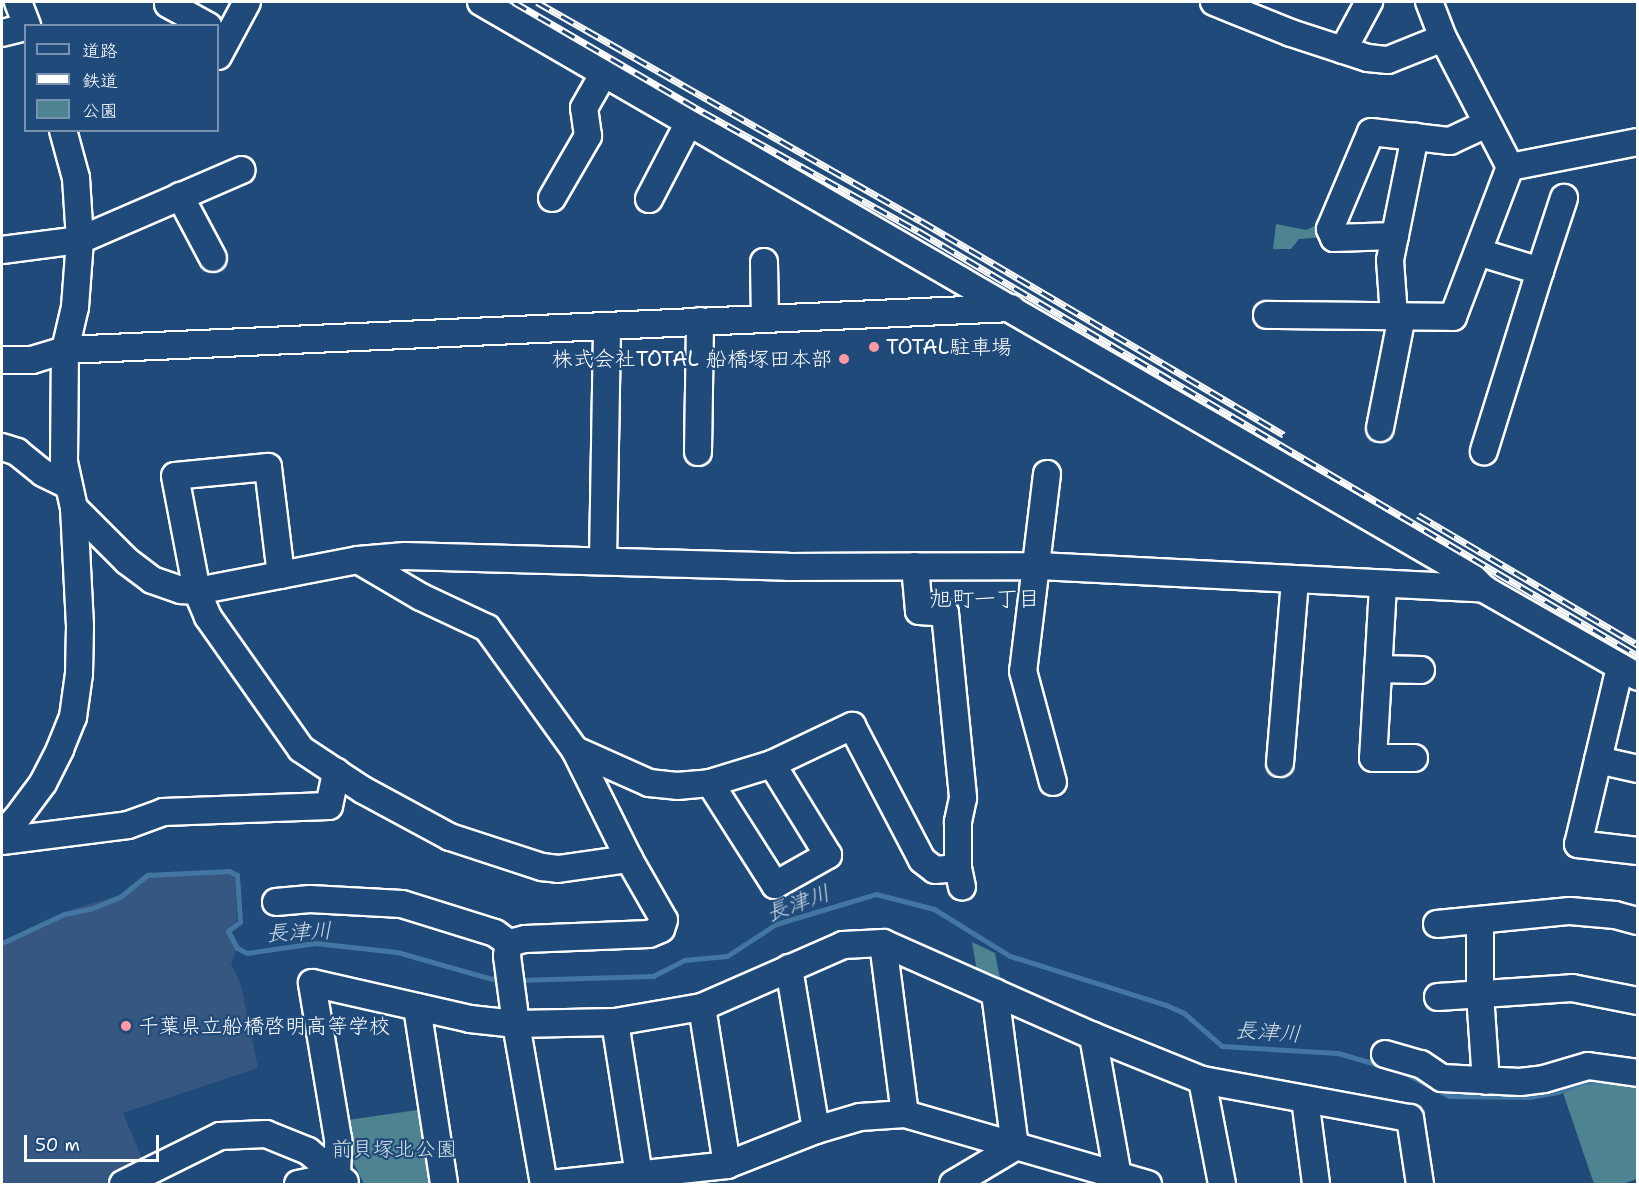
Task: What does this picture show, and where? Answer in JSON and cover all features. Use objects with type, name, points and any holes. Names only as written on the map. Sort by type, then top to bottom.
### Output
[{"type":"street","points":[[18,2],[25,24]]},
{"type":"street","points":[[219,36],[246,2]]},
{"type":"street","points":[[481,2],[1471,576],[1484,589],[1629,672],[1598,760],[1578,844],[1638,851]]},
{"type":"street","points":[[1214,2],[1291,33],[1368,58],[1388,60],[1443,38]]},
{"type":"street","points":[[1343,50],[1369,2]]},
{"type":"street","points":[[1267,315],[1453,317],[1510,167],[1443,38],[1429,2]]},
{"type":"street","points":[[168,4],[198,24]]},
{"type":"street","points":[[2,33],[24,27]]},
{"type":"street","points":[[552,198],[588,136],[584,108],[604,73]]},
{"type":"street","points":[[649,199],[689,122]]},
{"type":"street","points":[[1395,236],[1334,238],[1330,229],[1371,132],[1450,141],[1486,123]]},
{"type":"street","points":[[2,834],[18,818],[43,783],[73,717],[80,626],[71,497],[64,462],[65,350],[75,307],[80,240],[75,178],[64,132]]},
{"type":"street","points":[[1380,428],[1398,316],[1390,260],[1415,136]]},
{"type":"street","points":[[1510,167],[1638,142]]},
{"type":"street","points":[[2,250],[80,240],[242,170]]},
{"type":"street","points":[[180,196],[213,258]]},
{"type":"street","points":[[1484,451],[1564,198]]},
{"type":"street","points":[[1478,252],[1540,272]]},
{"type":"street","points":[[764,262],[765,317]]},
{"type":"street","points":[[2,360],[32,360],[65,350],[765,317],[1011,308]]},
{"type":"street","points":[[698,452],[700,321]]},
{"type":"street","points":[[603,560],[607,326]]},
{"type":"street","points":[[2,447],[17,452],[71,497],[127,561],[152,580],[181,590],[197,591],[358,560],[405,556],[788,567],[1037,566],[1383,586],[1484,589]]},
{"type":"street","points":[[281,575],[268,467],[175,476],[197,591],[208,617],[301,749],[363,790],[450,837],[542,867],[558,869],[629,859]]},
{"type":"street","points":[[1047,474],[1023,671],[1053,783]]},
{"type":"street","points":[[276,902],[310,899],[402,904],[495,933],[509,943],[525,939],[649,934],[661,929],[664,920],[629,859],[575,750],[487,628],[421,597],[358,560]]},
{"type":"street","points":[[575,750],[649,783],[677,786],[710,783],[772,764],[852,726],[922,860],[935,870],[960,877],[958,822],[963,798],[945,613],[919,611],[915,566]]},
{"type":"street","points":[[1280,763],[1295,581]]},
{"type":"street","points":[[1383,586],[1373,758],[1414,758]]},
{"type":"street","points":[[1378,669],[1421,670]]},
{"type":"street","points":[[1598,760],[1638,769]]},
{"type":"street","points":[[710,783],[775,885],[828,855],[772,764]]},
{"type":"street","points":[[2,840],[128,825],[163,812],[329,806],[336,772]]},
{"type":"street","points":[[1437,924],[1570,911],[1616,915],[1638,921]]},
{"type":"street","points":[[1480,920],[1480,994],[1486,1081]]},
{"type":"street","points":[[509,943],[507,956],[516,1024],[544,1185]]},
{"type":"street","points":[[883,943],[905,1114]]},
{"type":"street","points":[[342,1180],[338,1139],[312,982],[470,1019],[516,1024],[615,1022],[702,1007],[843,945],[883,943],[1094,1036],[1202,1080],[1410,1118],[1420,1185]]},
{"type":"street","points":[[789,968],[816,1130]]},
{"type":"street","points":[[1438,997],[1572,988],[1638,1001]]},
{"type":"street","points":[[995,992],[1016,1147]]},
{"type":"street","points":[[417,1007],[444,1185]]},
{"type":"street","points":[[702,1007],[727,1166]]},
{"type":"street","points":[[615,1022],[639,1174]]},
{"type":"street","points":[[1094,1036],[1118,1176]]},
{"type":"street","points":[[1385,1054],[1421,1064],[1442,1078],[1520,1082],[1544,1079],[1588,1066],[1638,1073]]},
{"type":"street","points":[[1202,1080],[1222,1185]]},
{"type":"street","points":[[1305,1098],[1316,1185]]},
{"type":"street","points":[[550,1185],[727,1166],[816,1130],[860,1117],[905,1114],[1148,1185]]},
{"type":"street","points":[[123,1185],[220,1136],[266,1134],[308,1151],[342,1180]]},
{"type":"street","points":[[953,1185],[1016,1147]]},
{"type":"street","points":[[298,1185],[342,1180]]},
{"type":"shaded area","name":"千葉県立船橋啓明高等学校","points":[[150,871],[157,876],[229,873],[235,877],[237,919],[236,924],[226,930],[236,950],[231,964],[241,985],[258,1068],[123,1113],[146,1168],[112,1184],[2,1184],[2,941],[76,908],[121,895]]},
{"type":"green space","points":[[1324,222],[1325,237],[1299,239],[1291,249],[1273,249],[1276,224],[1306,230]]},
{"type":"green space","points":[[972,942],[995,953],[1002,988],[972,976],[977,971]]},
{"type":"green space","points":[[1590,1075],[1637,1079],[1637,1179],[1622,1184],[1594,1184],[1560,1084]]},
{"type":"green space","name":"前貝塚北公園","points":[[424,1109],[436,1184],[364,1184],[344,1144],[341,1121]]},
{"type":"waterway","name":"長津川","points":[[2,943],[64,914],[90,909],[120,897],[147,875],[229,871],[237,875],[240,922],[228,931],[237,948],[247,953],[315,943],[397,952],[496,980],[505,980]]},
{"type":"waterway","name":"長津川","points":[[517,980],[653,976],[684,960],[727,956],[776,924],[876,894],[934,909],[1010,956],[1166,1005],[1184,1013],[1222,1046],[1338,1053],[1403,1072],[1449,1096],[1529,1097],[1558,1092],[1583,1082],[1609,1081]]},
{"type":"railway","points":[[514,2],[703,112],[918,231],[1638,656]]},
{"type":"railway","points":[[537,2],[921,221],[1284,435]]},
{"type":"railway","points":[[1418,515],[1638,645]]},
{"type":"place","name":"TOTAL駐車場","points":[[874,347]]},
{"type":"place","name":"株式会社TOTAL 船橋塚田本部","points":[[844,359]]},
{"type":"place","name":"千葉県立船橋啓明高等学校","points":[[126,1026]]},
{"type":"district","name":"旭町一丁目","points":[[985,599]]}]
